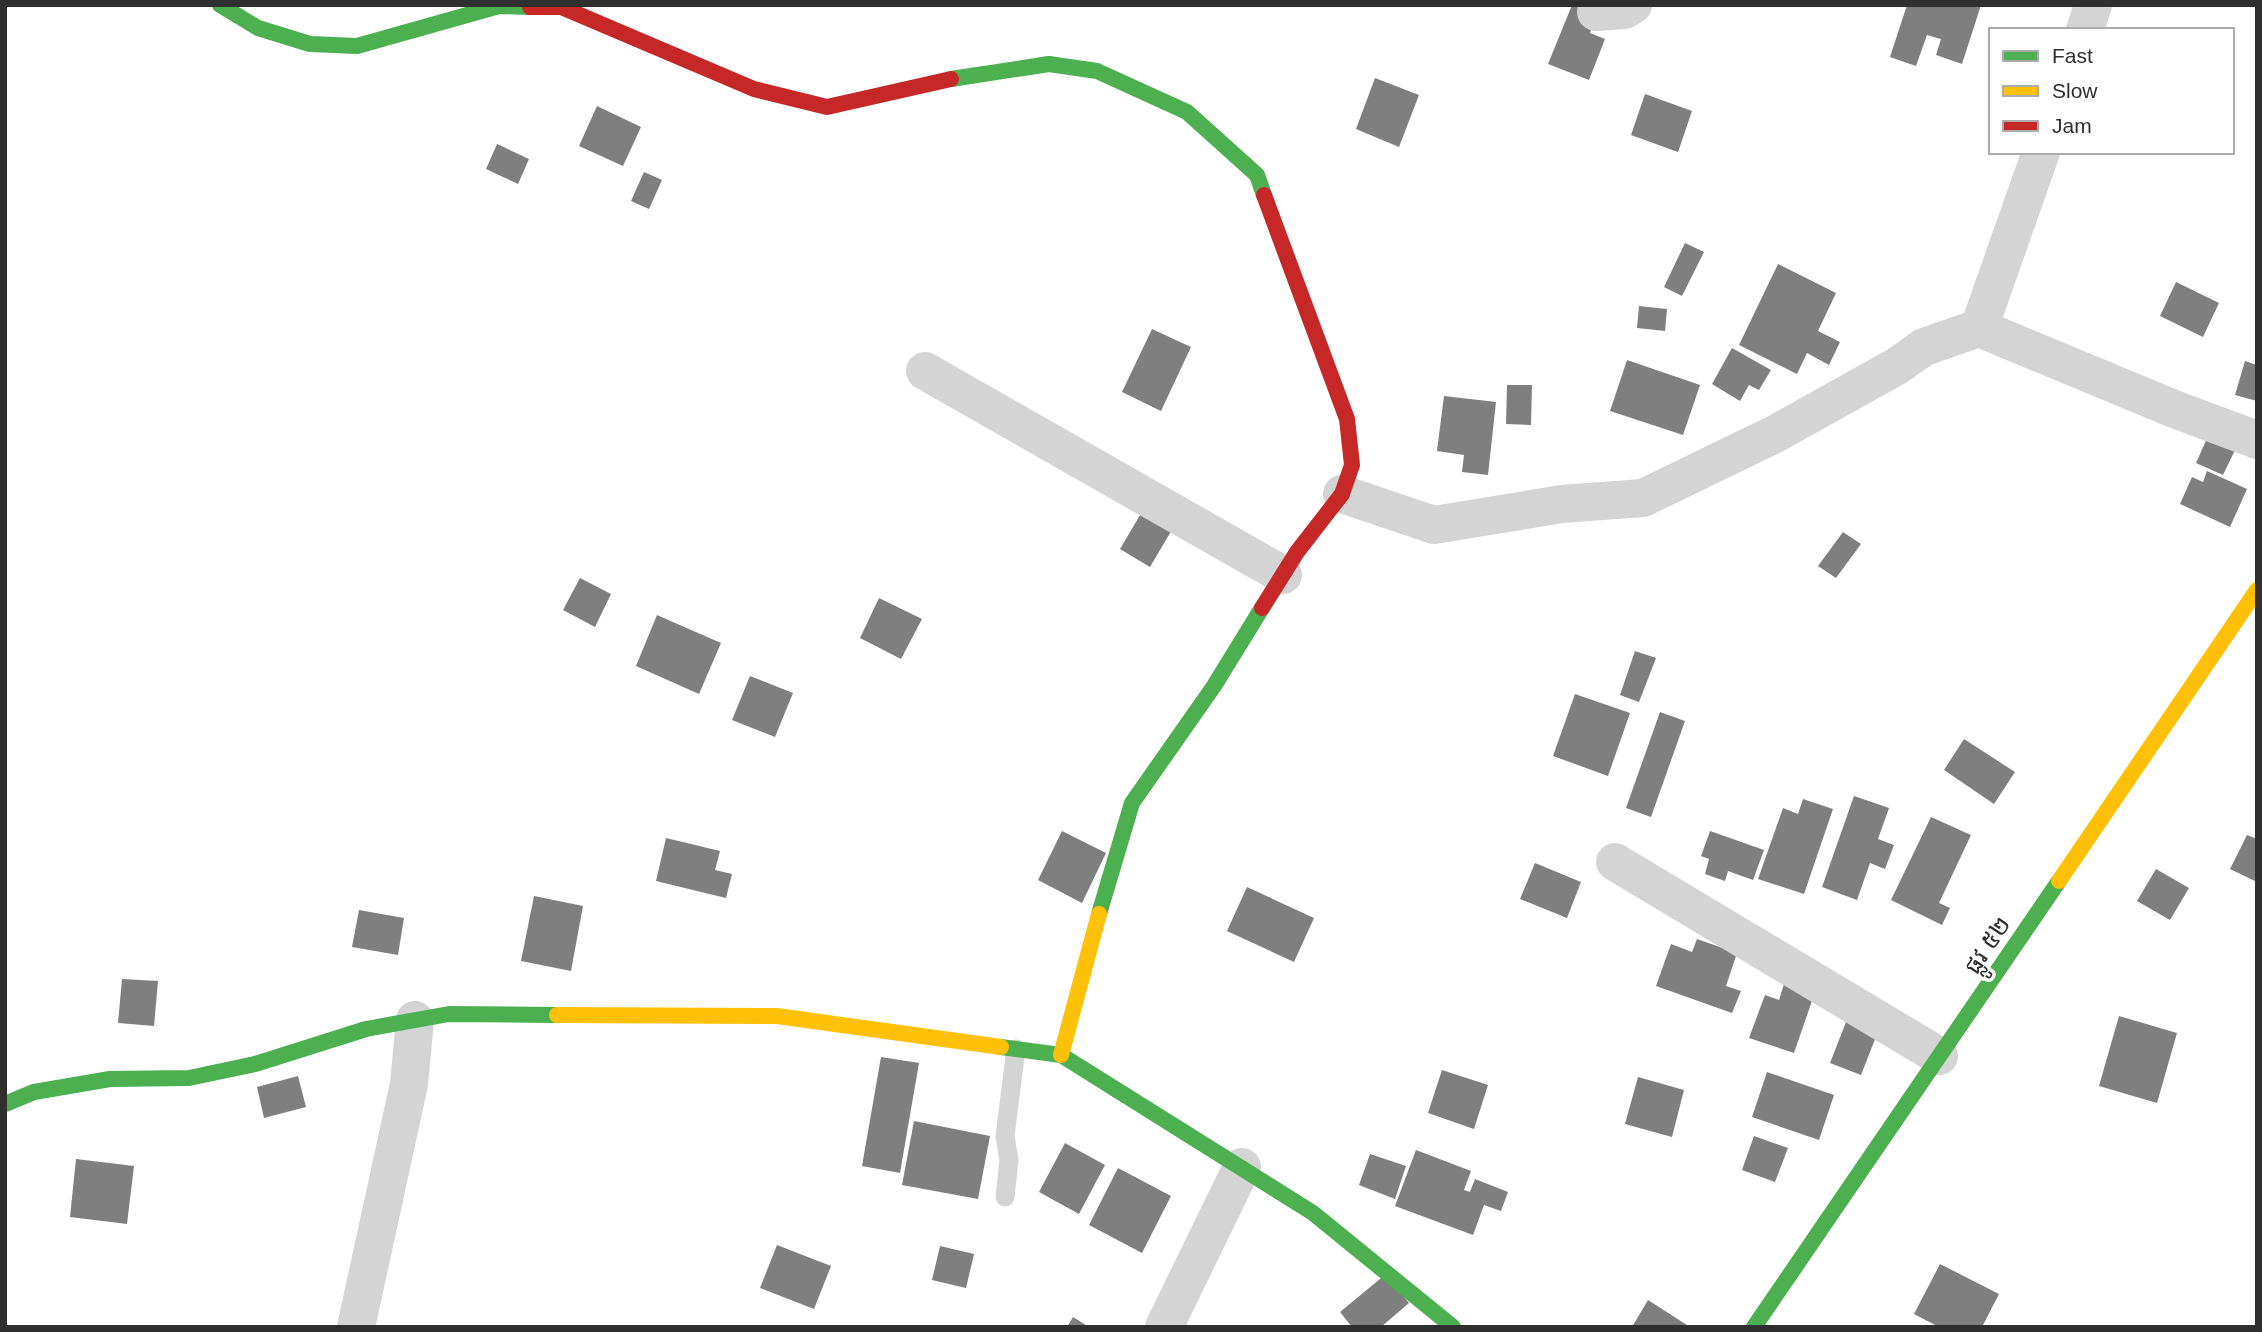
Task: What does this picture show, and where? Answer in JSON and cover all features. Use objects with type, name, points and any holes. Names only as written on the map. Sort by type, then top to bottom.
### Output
[{"type":"street","points":[[220,5],[258,29],[310,44],[357,46],[499,6],[561,7],[754,89],[827,107],[943,80],[1049,64],[1097,71],[1187,112],[1257,175],[1347,419],[1352,465],[1342,494],[1283,575],[1214,686],[1132,803],[1120,836],[1062,1055]]},
{"type":"street","points":[[1596,12],[1625,10],[1633,5]]},
{"type":"street","points":[[2086,28],[2094,5]]},
{"type":"street","points":[[1979,328],[2040,154]]},
{"type":"street","points":[[1342,494],[1434,525],[1562,504],[1643,498],[1777,433],[1897,366],[1924,347],[1979,328],[2174,409],[2257,440]]},
{"type":"street","points":[[925,371],[1283,575]]},
{"type":"street","name":"ផ្លូវ ៥២","points":[[1754,1327],[2257,590]]},
{"type":"street","points":[[1615,862],[1939,1056]]},
{"type":"street","points":[[5,1104],[34,1092],[110,1079],[202,1075],[255,1064],[366,1029],[449,1014],[777,1016],[1062,1055],[1313,1213],[1453,1327]]},
{"type":"street","points":[[356,1327],[409,1084],[415,1020]]},
{"type":"street","points":[[1164,1327],[1242,1167]]},
{"type":"lane","points":[[1005,1197],[1009,1161],[1005,1136],[1016,1049]]},
{"type":"building","points":[[1572,5],[1597,15],[1590,33],[1605,39],[1589,80],[1548,64]]},
{"type":"building","points":[[1907,5],[1981,5],[1962,64],[1936,55],[1941,39],[1927,35],[1916,66],[1890,57]]},
{"type":"building","points":[[1375,78],[1419,95],[1399,147],[1356,129]]},
{"type":"building","points":[[1645,94],[1692,111],[1678,152],[1631,135]]},
{"type":"building","points":[[597,106],[641,127],[623,166],[579,146]]},
{"type":"building","points":[[497,144],[529,159],[518,184],[486,169]]},
{"type":"building","points":[[644,172],[662,180],[649,209],[631,201]]},
{"type":"building","points":[[1685,243],[1704,252],[1682,296],[1664,287]]},
{"type":"building","points":[[1778,264],[1836,293],[1818,331],[1840,342],[1829,365],[1807,353],[1797,374],[1739,345]]},
{"type":"building","points":[[2176,282],[2219,303],[2203,337],[2160,316]]},
{"type":"building","points":[[1639,306],[1667,309],[1665,331],[1637,328]]},
{"type":"building","points":[[1152,329],[1191,347],[1161,411],[1122,392]]},
{"type":"building","points":[[1732,348],[1771,370],[1759,390],[1749,385],[1740,401],[1712,384]]},
{"type":"building","points":[[1627,360],[1700,385],[1683,435],[1610,411]]},
{"type":"building","points":[[2245,361],[2257,365],[2257,401],[2235,395]]},
{"type":"building","points":[[1507,385],[1532,385],[1531,425],[1506,424]]},
{"type":"building","points":[[1444,396],[1496,402],[1488,475],[1462,472],[1464,455],[1437,451]]},
{"type":"building","points":[[2208,436],[2236,448],[2223,475],[2196,463]]},
{"type":"building","points":[[2207,471],[2247,489],[2230,527],[2180,504],[2192,477],[2203,482]]},
{"type":"building","points":[[1143,510],[1173,528],[1150,567],[1120,549]]},
{"type":"building","points":[[1843,532],[1861,544],[1836,578],[1818,566]]},
{"type":"building","points":[[580,578],[611,594],[595,627],[563,610]]},
{"type":"building","points":[[879,598],[922,619],[901,659],[860,638]]},
{"type":"building","points":[[657,615],[721,643],[699,694],[636,666]]},
{"type":"building","points":[[1635,651],[1656,658],[1639,702],[1620,695]]},
{"type":"building","points":[[750,676],[793,693],[775,737],[732,720]]},
{"type":"building","points":[[1575,694],[1630,713],[1608,776],[1553,756]]},
{"type":"building","points":[[1660,712],[1685,721],[1651,817],[1626,808]]},
{"type":"building","points":[[1964,739],[2015,772],[1994,804],[1944,770]]},
{"type":"building","points":[[1854,796],[1889,808],[1878,839],[1894,845],[1885,869],[1870,863],[1857,900],[1822,887]]},
{"type":"building","points":[[1803,799],[1833,809],[1804,894],[1758,879],[1783,808],[1798,814]]},
{"type":"building","points":[[1931,817],[1971,835],[1939,903],[1950,908],[1942,925],[1891,900]]},
{"type":"building","points":[[1062,831],[1106,853],[1082,903],[1038,880]]},
{"type":"building","points":[[1710,831],[1764,850],[1753,880],[1728,871],[1725,881],[1705,874],[1709,859],[1701,856]]},
{"type":"building","points":[[2247,835],[2257,839],[2257,882],[2230,869]]},
{"type":"building","points":[[666,838],[720,851],[715,870],[732,874],[726,898],[656,881]]},
{"type":"building","points":[[1535,863],[1581,882],[1567,918],[1520,899]]},
{"type":"building","points":[[2156,869],[2189,888],[2170,920],[2137,901]]},
{"type":"building","points":[[1247,887],[1314,918],[1294,962],[1227,931]]},
{"type":"building","points":[[534,896],[583,906],[571,971],[521,961]]},
{"type":"building","points":[[359,910],[404,918],[398,955],[352,947]]},
{"type":"building","points":[[1697,939],[1737,953],[1726,986],[1741,991],[1732,1013],[1656,986],[1671,944],[1692,952]]},
{"type":"building","points":[[122,979],[158,981],[154,1026],[118,1023]]},
{"type":"building","points":[[1784,984],[1814,995],[1794,1053],[1749,1038],[1765,995],[1779,1000]]},
{"type":"building","points":[[2119,1016],[2177,1033],[2157,1103],[2099,1086]]},
{"type":"building","points":[[1848,1017],[1879,1029],[1861,1075],[1830,1063]]},
{"type":"building","points":[[881,1057],[919,1063],[900,1173],[862,1166]]},
{"type":"building","points":[[1442,1070],[1488,1085],[1474,1129],[1428,1113]]},
{"type":"building","points":[[1767,1072],[1834,1095],[1819,1140],[1752,1117]]},
{"type":"building","points":[[298,1076],[306,1107],[264,1118],[257,1087]]},
{"type":"building","points":[[1638,1077],[1684,1090],[1672,1137],[1625,1124]]},
{"type":"building","points":[[914,1121],[990,1136],[978,1199],[902,1185]]},
{"type":"building","points":[[1754,1136],[1788,1148],[1775,1182],[1742,1170]]},
{"type":"building","points":[[1065,1143],[1105,1165],[1079,1214],[1039,1192]]},
{"type":"building","points":[[1416,1150],[1471,1171],[1464,1190],[1470,1192],[1475,1179],[1508,1192],[1501,1211],[1484,1205],[1473,1235],[1395,1206]]},
{"type":"building","points":[[1370,1154],[1406,1166],[1395,1199],[1359,1185]]},
{"type":"building","points":[[76,1159],[134,1166],[127,1224],[70,1217]]},
{"type":"building","points":[[1118,1168],[1171,1196],[1142,1253],[1089,1225]]},
{"type":"building","points":[[777,1245],[831,1266],[814,1309],[760,1288]]},
{"type":"building","points":[[940,1246],[974,1254],[966,1288],[932,1280]]},
{"type":"building","points":[[1940,1264],[1999,1294],[1982,1327],[1939,1327],[1914,1314]]},
{"type":"building","points":[[1386,1274],[1409,1303],[1381,1327],[1352,1327],[1340,1312]]},
{"type":"building","points":[[1648,1300],[1690,1327],[1632,1327]]},
{"type":"building","points":[[1073,1317],[1089,1327],[1067,1327]]},
{"type":"traffic: fast","points":[[220,5],[258,28],[310,44],[357,46],[499,6],[530,7]]},
{"type":"traffic: fast","points":[[951,79],[1049,64],[1097,71],[1187,112],[1257,175],[1264,195]]},
{"type":"traffic: fast","points":[[1099,914],[1132,803],[1214,686],[1262,608]]},
{"type":"traffic: fast","points":[[1754,1327],[2059,881]]},
{"type":"traffic: fast","points":[[5,1104],[34,1092],[110,1079],[189,1078],[255,1064],[366,1029],[449,1014],[557,1015]]},
{"type":"traffic: fast","points":[[1001,1047],[1061,1055],[1313,1213],[1453,1327]]},
{"type":"traffic: slow","points":[[2059,881],[2257,590]]},
{"type":"traffic: slow","points":[[1061,1055],[1099,914]]},
{"type":"traffic: slow","points":[[557,1015],[777,1016],[1001,1047]]},
{"type":"traffic: jam","points":[[530,7],[561,7],[754,89],[827,107],[951,79]]},
{"type":"traffic: jam","points":[[1262,608],[1297,552],[1342,494],[1352,465],[1347,419],[1264,195]]}]
